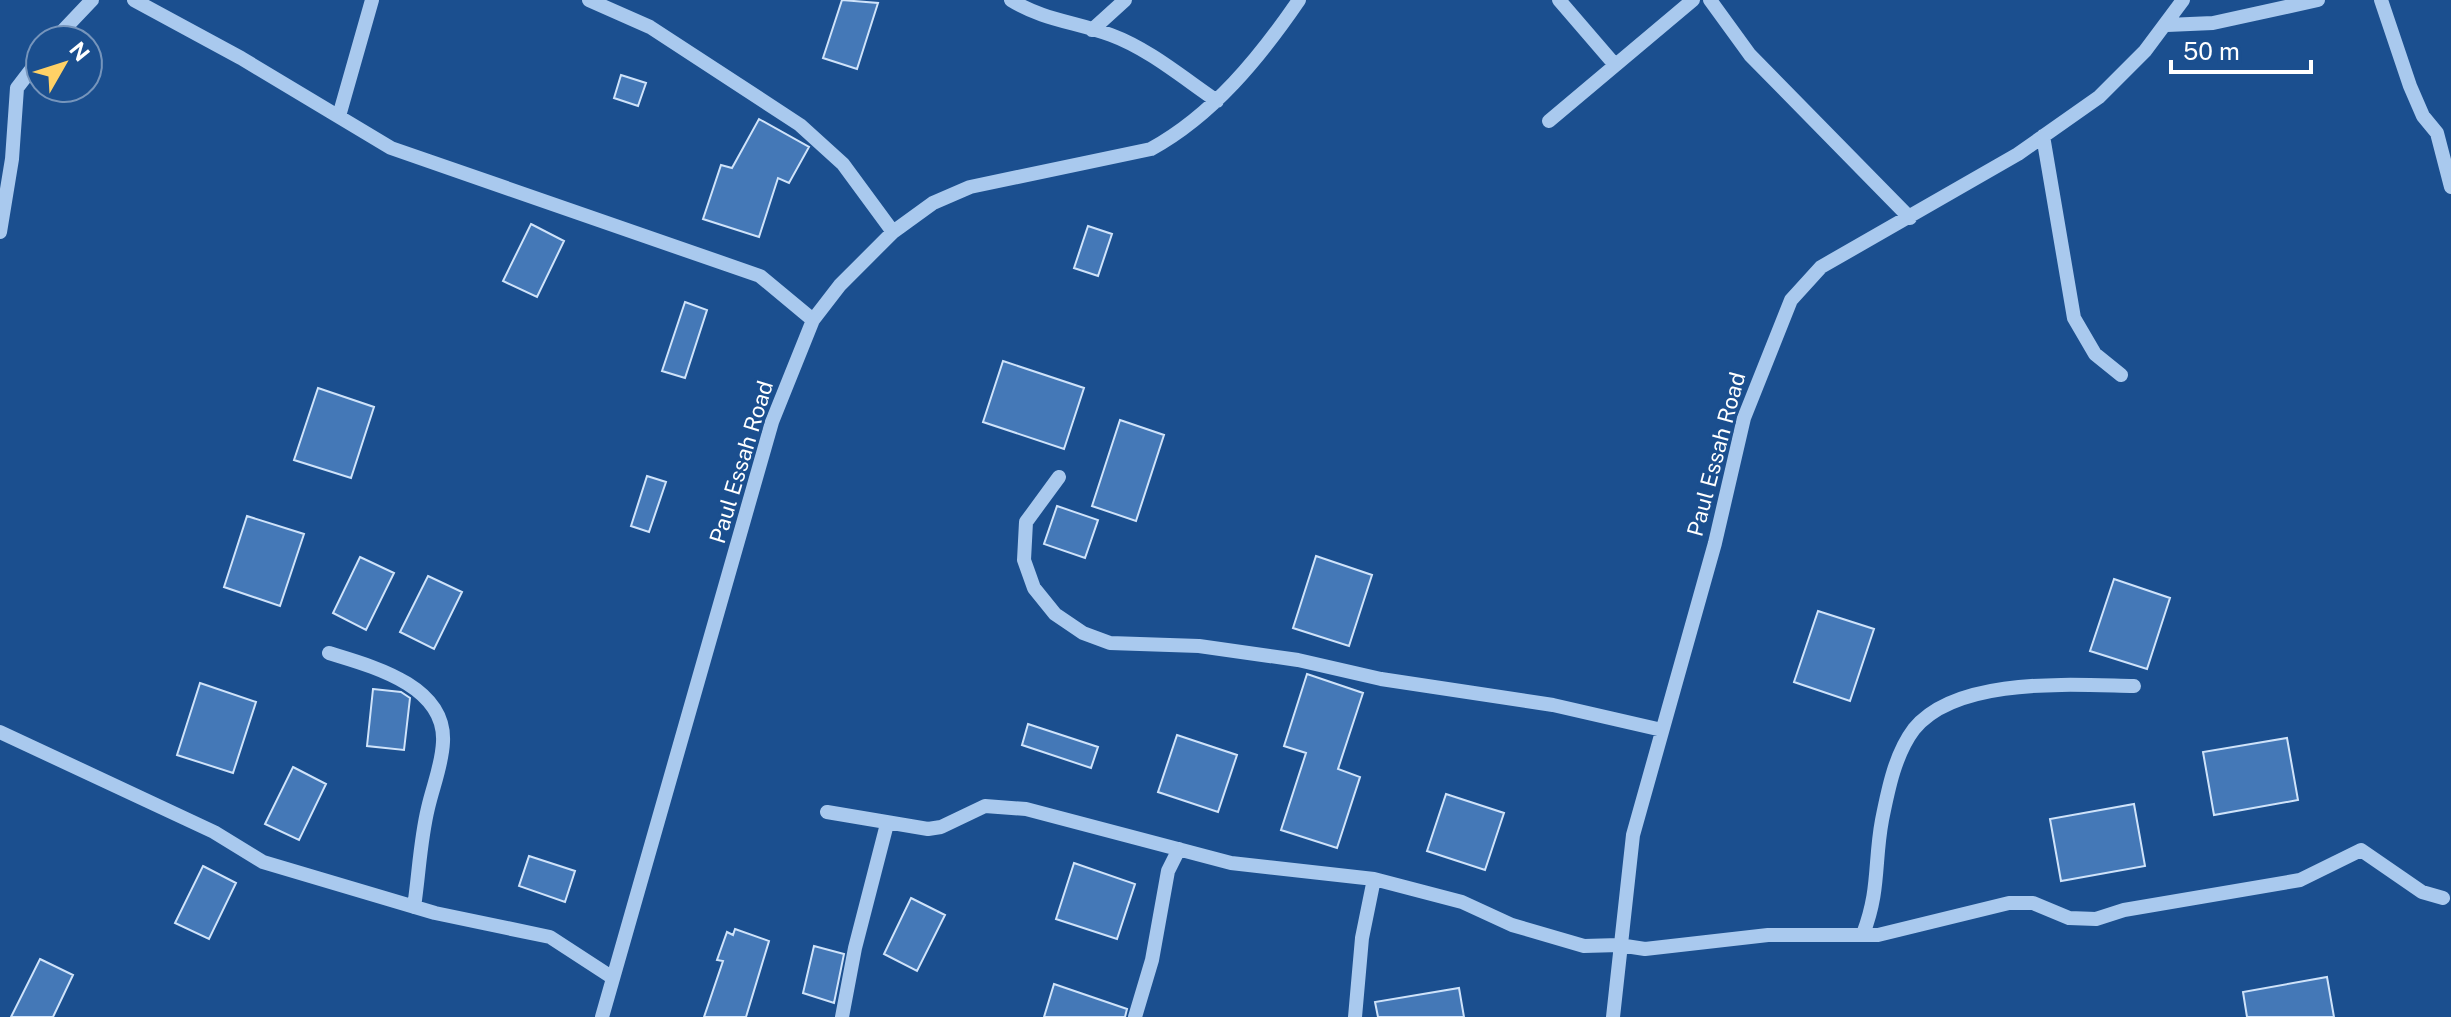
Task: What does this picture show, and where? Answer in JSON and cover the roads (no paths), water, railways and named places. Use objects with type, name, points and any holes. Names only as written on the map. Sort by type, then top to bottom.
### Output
[{"type":"street","points":[[69,24],[92,0]]},
{"type":"street","points":[[134,0],[391,148],[760,276],[813,320]]},
{"type":"street","points":[[339,116],[372,0]]},
{"type":"street","points":[[589,0],[650,27],[800,125],[843,164],[893,232]]},
{"type":"street","points":[[1011,0],[1042,17],[1130,43],[1217,101]]},
{"type":"street","points":[[1092,30],[1125,0]]},
{"type":"street","name":"Paul Essah Road","points":[[602,1017],[772,422],[813,320],[840,285],[893,232],[933,203],[970,187],[1151,149],[1173,136],[1217,101],[1278,32],[1299,0]]},
{"type":"street","points":[[1559,0],[1615,65]]},
{"type":"street","points":[[1549,121],[1693,0]]},
{"type":"street","points":[[1710,0],[1750,55],[1910,218]]},
{"type":"street","name":"Paul Essah Road","points":[[1613,1017],[1633,835],[1715,543],[1744,418],[1791,300],[1821,267],[1910,218],[2043,136],[2099,97],[2167,25],[2183,0]]},
{"type":"street","points":[[2167,25],[2213,23],[2318,0]]},
{"type":"street","points":[[2381,0],[2423,116],[2444,133],[2451,187]]},
{"type":"street","points":[[0,232],[12,159],[17,88],[24,79]]},
{"type":"street","points":[[2043,136],[2074,318],[2095,354],[2121,375]]},
{"type":"street","points":[[1059,477],[1026,522],[1024,560],[1034,588],[1055,614],[1083,633],[1110,643],[1199,646],[1298,660],[1381,679],[1553,705],[1662,730]]},
{"type":"street","points":[[329,653],[369,665],[414,685],[435,716],[444,738],[427,810],[414,907]]},
{"type":"street","points":[[1863,934],[1878,888],[1881,825],[1890,784],[1903,747],[1928,715],[1969,695],[2061,685],[2134,686]]},
{"type":"street","points":[[0,732],[214,832],[263,862],[414,907],[550,937],[613,978]]},
{"type":"street","points":[[827,812],[928,829],[941,827],[985,806],[1026,809],[1231,863],[1374,879],[1462,902],[1550,938],[1584,946],[1619,945],[1645,949],[1755,936],[1878,935],[2009,903],[2033,903],[2069,918],[2096,919],[2124,910],[2300,880],[2361,850],[2422,892],[2443,898]]},
{"type":"street","points":[[842,1017],[855,948],[887,824]]},
{"type":"street","points":[[1135,1017],[1152,960],[1168,871],[1179,849]]},
{"type":"street","points":[[1355,1017],[1362,938],[1374,879]]}]
